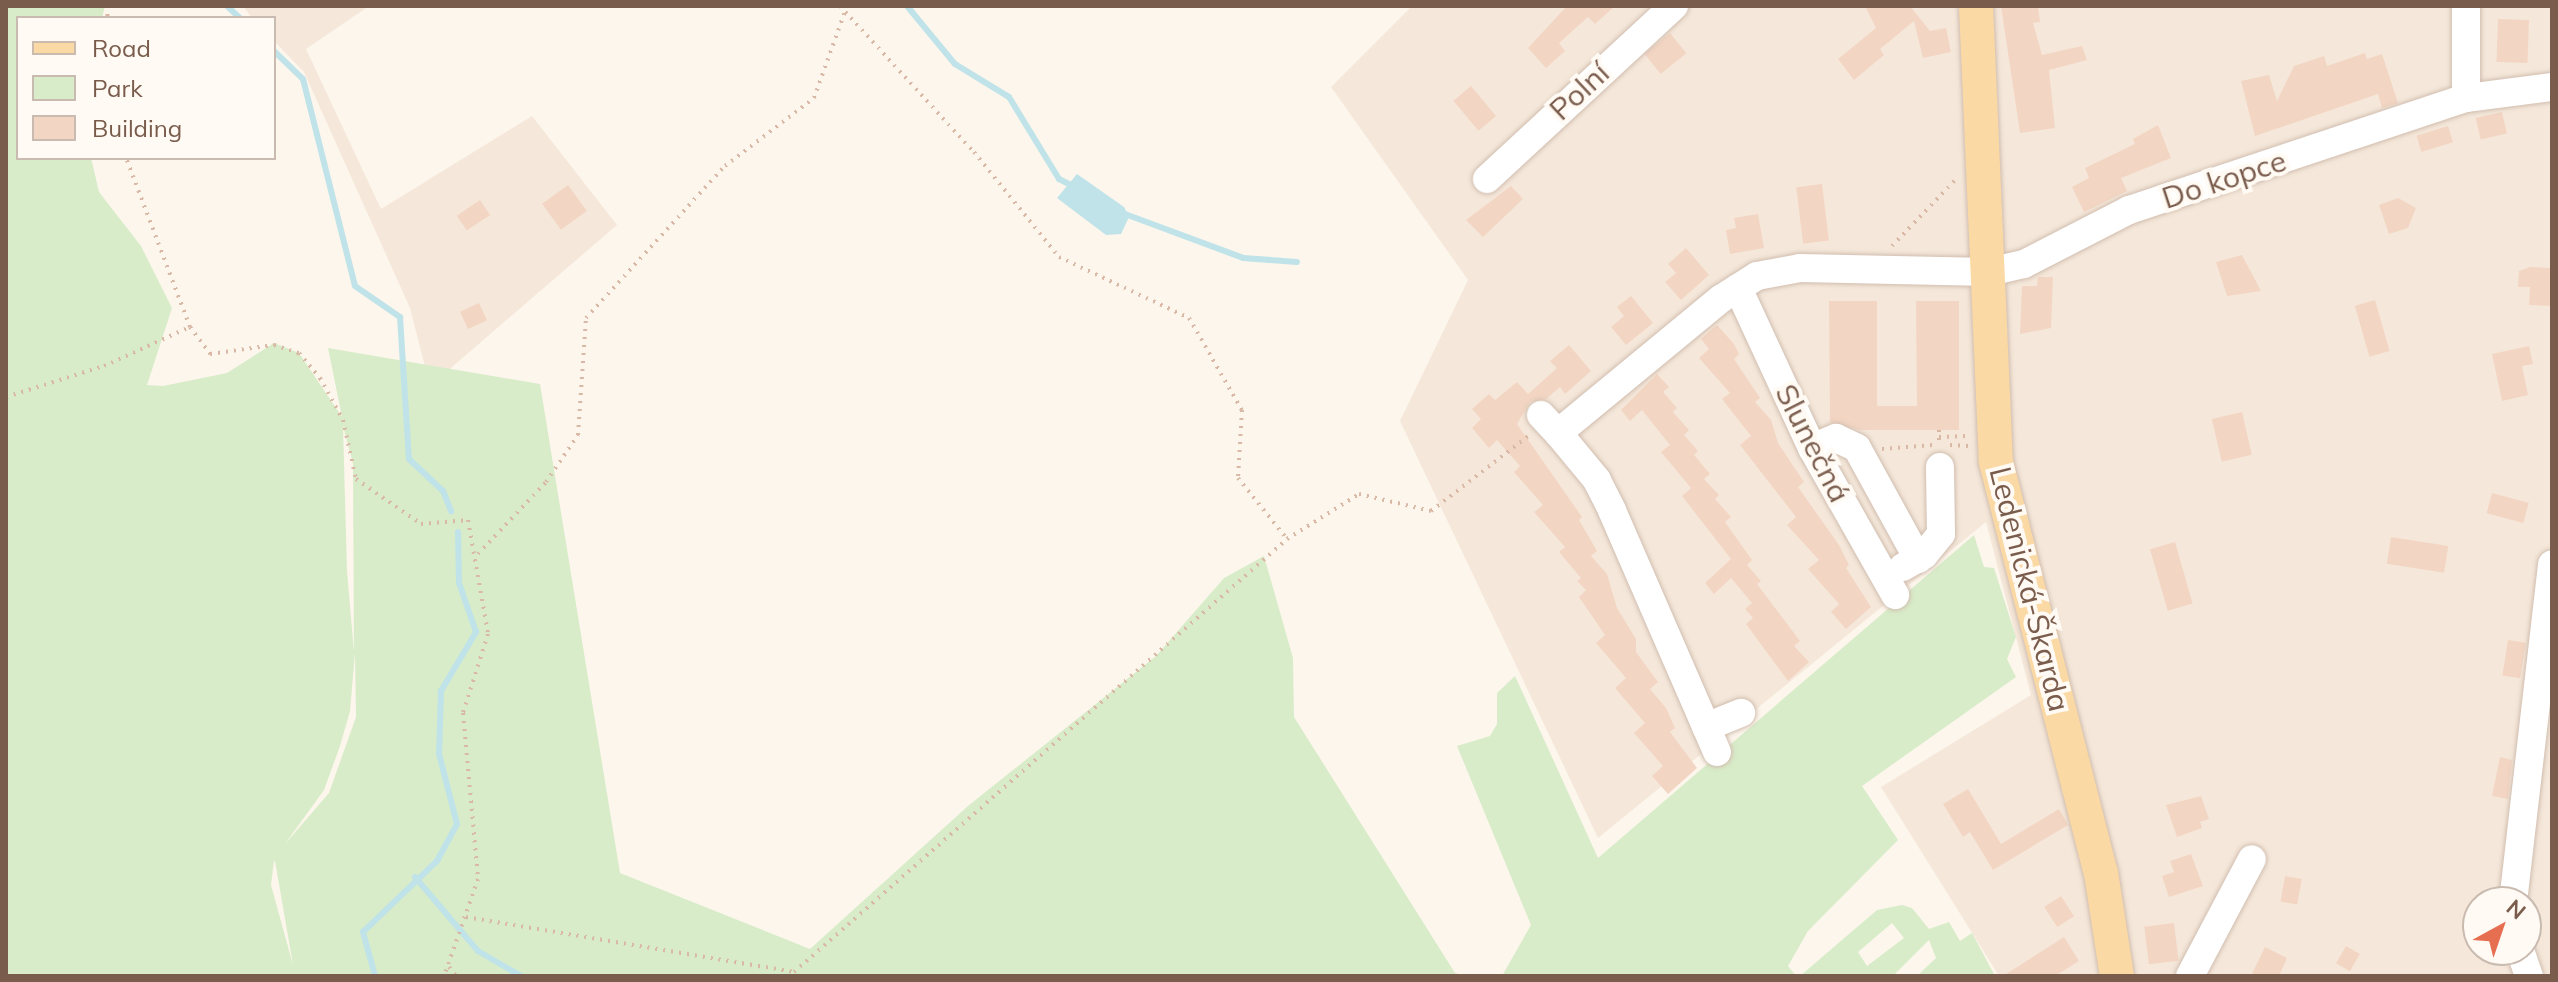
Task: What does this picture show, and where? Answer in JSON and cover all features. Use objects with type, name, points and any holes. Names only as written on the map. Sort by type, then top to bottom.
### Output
[{"type":"main road","name":"Ledenická-Škarda","points":[[1976,6],[1989,272],[1989,393],[2002,498],[2073,755],[2101,873],[2117,976]]},
{"type":"street","name":"Polní","points":[[1487,179],[1674,6]]},
{"type":"street","points":[[2466,6],[2466,98]]},
{"type":"street","name":"Do kopce","points":[[1989,272],[2024,264],[2129,210],[2466,98],[2552,87]]},
{"type":"street","points":[[1741,713],[1712,740],[1607,500],[1550,424],[1757,276],[1800,268],[1989,272]]},
{"type":"street","name":"Slunečná","points":[[1738,288],[1812,448],[1890,587],[1918,559]]},
{"type":"street","points":[[1812,448],[1843,438],[1861,455],[1918,559],[1941,534],[1940,456]]},
{"type":"street","points":[[2515,886],[2552,564]]},
{"type":"street","points":[[2190,976],[2252,859]]},
{"type":"path","points":[[478,555],[546,482],[578,435],[586,318],[725,166],[814,98],[844,7],[974,152],[1059,257],[1189,318],[1242,410],[1238,478],[1287,539]]},
{"type":"path","points":[[127,160],[190,327],[210,354],[274,345],[299,353],[343,420],[356,479],[421,524],[468,520],[478,555],[488,634],[463,713],[478,879],[444,976]]},
{"type":"path","points":[[1892,268],[1892,246],[1960,176],[1984,177]]},
{"type":"path","points":[[6,397],[104,366],[190,327]]},
{"type":"path","points":[[466,917],[794,972],[1287,539],[1359,494],[1431,511],[1531,434],[1550,424]]},
{"type":"path","points":[[1939,430],[1940,456]]},
{"type":"path","points":[[1861,455],[1940,456],[1970,446]]},
{"type":"path","points":[[449,967],[456,976]]},
{"type":"shaded area","points":[[243,6],[369,6],[306,49],[381,209],[532,116],[617,225],[430,386],[410,308],[304,72],[276,43],[276,16],[250,16]]},
{"type":"shaded area","points":[[1412,6],[2552,6],[2552,976],[1999,976],[1881,787],[2031,695],[1986,522],[1598,838],[1400,421],[1468,280],[1331,87]]},
{"type":"green space","points":[[6,6],[105,6],[102,16],[16,16],[16,160],[91,160],[99,192],[141,246],[172,308],[147,385],[163,386],[227,373],[274,343],[299,353],[342,417],[328,348],[540,384],[620,873],[810,949],[968,806],[1156,656],[1224,578],[1264,556],[1293,658],[1294,717],[1455,973],[1466,976],[6,976]],"holes":[[[343,426],[353,464],[354,652],[347,571]],[[355,653],[356,717],[329,793],[285,844],[324,790],[350,711]],[[275,861],[293,965],[271,885]]]},
{"type":"green space","points":[[1974,535],[1984,567],[1994,568],[2016,637],[2007,659],[2016,677],[1862,786],[1898,840],[1808,931],[1788,966],[1796,976],[1502,976],[1531,925],[1457,746],[1490,736],[1497,724],[1497,693],[1515,676],[1598,858]]},
{"type":"green space","points":[[1902,905],[1912,908],[1929,929],[1949,922],[1960,941],[1972,933],[1995,976],[1917,976],[1936,958],[1929,940],[1893,976],[1800,976],[1877,910]],"holes":[[[1892,923],[1904,938],[1867,966],[1858,952]]]},
{"type":"water","points":[[1077,174],[1124,207],[1129,217],[1121,234],[1106,235],[1057,198]]},
{"type":"building","points":[[1567,6],[1615,6],[1595,24],[1588,17],[1559,43],[1565,51],[1546,68],[1528,48]]},
{"type":"building","points":[[1865,6],[1910,6],[1930,31],[1946,28],[1951,52],[1923,58],[1914,21],[1880,49],[1884,55],[1854,80],[1838,59],[1876,28]]},
{"type":"building","points":[[2001,6],[2038,6],[2040,22],[2033,23],[2042,55],[2082,46],[2087,60],[2049,70],[2055,128],[2020,133]]},
{"type":"building","points":[[2498,19],[2529,20],[2527,63],[2496,62]]},
{"type":"building","points":[[1670,33],[1686,53],[1661,74],[1644,54]]},
{"type":"building","points":[[2365,53],[2367,59],[2382,54],[2398,103],[2382,108],[2378,94],[2255,136],[2241,81],[2269,75],[2277,101],[2294,66],[2324,56],[2327,66]]},
{"type":"building","points":[[1471,86],[1496,116],[1478,131],[1453,101]]},
{"type":"building","points":[[2502,112],[2507,133],[2481,140],[2476,118]]},
{"type":"building","points":[[2158,125],[2171,158],[2121,178],[2127,191],[2084,212],[2072,187],[2089,178],[2085,168],[2135,144],[2133,139]]},
{"type":"building","points":[[2448,126],[2453,142],[2421,152],[2416,136]]},
{"type":"building","points":[[1822,184],[1829,241],[1803,244],[1796,187]]},
{"type":"building","points":[[568,185],[587,211],[561,230],[542,204]]},
{"type":"building","points":[[1511,186],[1523,199],[1483,237],[1466,220]]},
{"type":"building","points":[[2398,198],[2416,208],[2408,228],[2389,234],[2379,205]]},
{"type":"building","points":[[480,200],[490,215],[467,231],[457,216]]},
{"type":"building","points":[[1758,214],[1764,248],[1730,254],[1726,230],[1736,228],[1734,218]]},
{"type":"building","points":[[1686,248],[1709,275],[1681,300],[1665,282],[1676,273],[1668,264]]},
{"type":"building","points":[[2242,255],[2261,291],[2227,296],[2216,262]]},
{"type":"building","points":[[2530,267],[2552,268],[2552,306],[2529,305],[2530,287],[2518,287],[2519,271]]},
{"type":"building","points":[[2038,277],[2053,277],[2051,328],[2020,334],[2022,286],[2037,286]]},
{"type":"building","points":[[1631,296],[1653,323],[1626,345],[1611,327],[1624,316],[1617,307]]},
{"type":"building","points":[[2375,300],[2390,351],[2369,357],[2355,306]]},
{"type":"building","points":[[1829,301],[1877,301],[1877,406],[1917,406],[1916,301],[1959,301],[1959,430],[1860,430],[1830,422]]},
{"type":"building","points":[[479,303],[487,320],[468,329],[460,312]]},
{"type":"building","points":[[1717,325],[1734,344],[1739,354],[1734,359],[1760,398],[1755,402],[1771,420],[1778,443],[1804,482],[1798,487],[1839,545],[1849,565],[1846,568],[1871,607],[1846,629],[1831,612],[1839,604],[1808,569],[1819,560],[1787,525],[1796,517],[1740,445],[1751,436],[1722,399],[1730,393],[1699,358],[1709,349],[1701,339]]},
{"type":"building","points":[[1569,345],[1591,371],[1565,394],[1560,387],[1546,399],[1530,402],[1517,424],[1582,517],[1579,520],[1597,551],[1591,556],[1607,574],[1617,608],[1636,639],[1636,652],[1658,682],[1650,689],[1666,708],[1675,728],[1670,732],[1697,768],[1668,794],[1652,776],[1663,766],[1634,733],[1645,723],[1615,688],[1626,678],[1596,643],[1605,635],[1579,597],[1586,590],[1577,581],[1581,578],[1559,552],[1565,547],[1534,512],[1543,505],[1514,472],[1520,466],[1497,440],[1489,448],[1472,428],[1481,419],[1472,409],[1489,394],[1495,400],[1517,382],[1528,394],[1557,368],[1550,361]]},
{"type":"building","points":[[2529,346],[2533,364],[2522,366],[2528,395],[2502,401],[2492,354]]},
{"type":"building","points":[[1657,374],[1669,387],[1663,392],[1677,408],[1673,412],[1689,430],[1684,435],[1698,451],[1694,455],[1710,474],[1704,479],[1719,495],[1715,499],[1731,517],[1725,522],[1752,560],[1747,565],[1761,581],[1757,584],[1800,641],[1794,646],[1809,662],[1788,681],[1746,624],[1753,618],[1745,609],[1752,603],[1731,578],[1714,594],[1705,583],[1731,559],[1682,496],[1691,488],[1661,452],[1670,445],[1642,410],[1630,421],[1621,410]]},
{"type":"building","points":[[2242,412],[2252,455],[2222,462],[2212,419]]},
{"type":"building","points":[[2492,493],[2529,503],[2523,523],[2487,513]]},
{"type":"building","points":[[2391,537],[2448,546],[2444,573],[2387,564]]},
{"type":"building","points":[[2175,542],[2193,604],[2168,611],[2150,549]]},
{"type":"building","points":[[2508,640],[2526,643],[2520,678],[2502,676]]},
{"type":"building","points":[[2500,757],[2512,760],[2508,799],[2492,796]]},
{"type":"building","points":[[1968,789],[2001,844],[2059,809],[2068,825],[1993,870],[1970,832],[1963,837],[1943,804]]},
{"type":"building","points":[[2201,796],[2209,819],[2200,822],[2202,828],[2177,837],[2166,805]]},
{"type":"building","points":[[2191,854],[2203,886],[2169,897],[2162,876],[2174,872],[2170,861]]},
{"type":"building","points":[[2285,876],[2302,879],[2297,905],[2280,902]]},
{"type":"building","points":[[2061,896],[2074,916],[2057,927],[2044,907]]},
{"type":"building","points":[[2174,923],[2179,961],[2149,964],[2144,927]]},
{"type":"building","points":[[2064,937],[2079,961],[2055,976],[2003,976]]},
{"type":"building","points":[[2346,946],[2360,954],[2350,971],[2336,963]]},
{"type":"building","points":[[2265,947],[2287,958],[2279,976],[2251,976]]},
{"type":"waterway","points":[[227,6],[238,16]]},
{"type":"waterway","points":[[907,6],[955,64],[1009,97],[1059,179],[1073,186]]},
{"type":"waterway","points":[[276,53],[303,79],[355,286],[400,317],[409,459],[443,491],[451,511]]},
{"type":"waterway","points":[[1125,214],[1243,258],[1297,262]]},
{"type":"waterway","points":[[375,976],[363,932],[437,861],[457,824],[439,754],[441,691],[476,632],[459,583],[458,532]]},
{"type":"waterway","points":[[415,877],[478,951],[521,976]]}]
